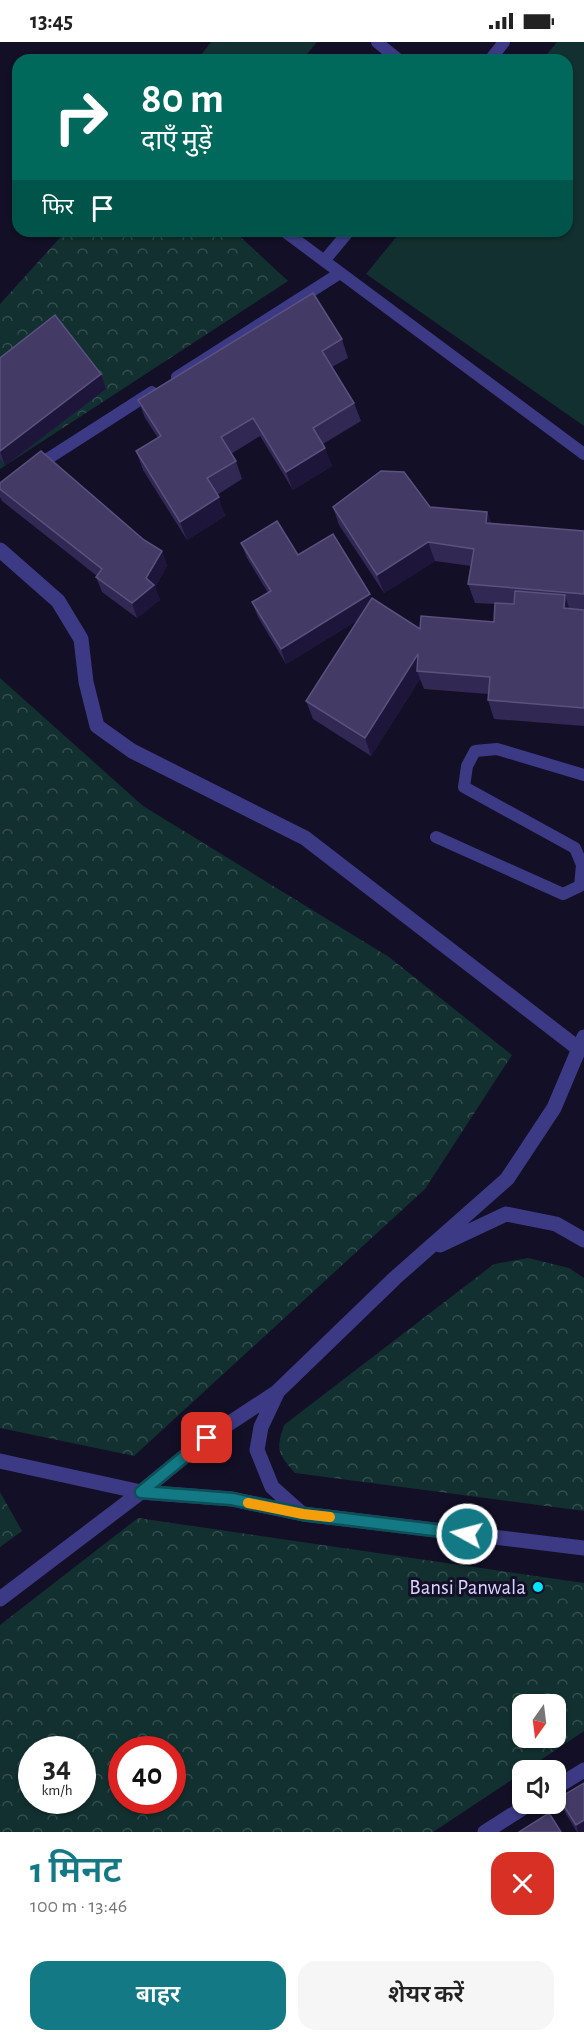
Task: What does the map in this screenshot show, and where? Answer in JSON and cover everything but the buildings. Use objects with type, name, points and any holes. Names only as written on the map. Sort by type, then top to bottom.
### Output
[{"type":"street","points":[[0,550],[58,601],[81,639],[86,682],[97,726],[132,751],[305,838],[581,1043],[554,1108],[507,1179],[423,1253],[277,1392],[207,1438],[141,1492],[0,1599]]},
{"type":"street","points":[[423,1253],[506,1214],[556,1224],[584,1240]]},
{"type":"street","points":[[277,1392],[261,1427],[257,1450],[272,1487],[303,1514]]},
{"type":"street","points":[[0,1461],[141,1492],[232,1499],[303,1514],[584,1548]]},
{"type":"street","points":[[566,1781],[584,1770]]},
{"type":"street","points":[[485,1832],[514,1814]]},
{"type":"lane","points":[[377,42],[392,54]]},
{"type":"lane","points":[[495,54],[504,42]]},
{"type":"lane","points":[[292,237],[584,454]]},
{"type":"lane","points":[[324,261],[344,237]]},
{"type":"lane","points":[[20,476],[340,273]]},
{"type":"lane","points":[[436,837],[562,894],[580,886],[582,865],[575,848],[464,787],[465,776],[467,766],[475,751],[496,749],[584,774]]},
{"type":"green space","points":[[211,42],[317,42],[307,54],[202,54]]},
{"type":"green space","points":[[557,42],[584,42],[584,426],[366,274],[396,237],[573,237],[573,54],[547,54]]},
{"type":"green space","points":[[61,237],[240,237],[288,281],[0,469],[0,304]]},
{"type":"green space","points":[[0,678],[143,806],[389,957],[512,1055],[425,1189],[134,1456],[0,1428]]},
{"type":"green space","points":[[528,1258],[569,1268],[584,1278],[584,1511],[295,1473],[280,1451],[284,1425],[494,1264]]},
{"type":"green space","points":[[0,1492],[22,1531],[0,1547]]},
{"type":"green space","points":[[138,1518],[584,1583],[584,1731],[566,1743],[566,1694],[512,1694],[512,1748],[559,1748],[541,1760],[512,1760],[512,1780],[433,1832],[0,1832],[0,1625]]},
{"type":"slow traffic","points":[[248,1503],[330,1517]]},
{"type":"place","name":"Bansi Panwala","points":[[538,1587]]},
{"type":"route","points":[[207,1438],[141,1492],[232,1499],[303,1514],[467,1534]]}]
